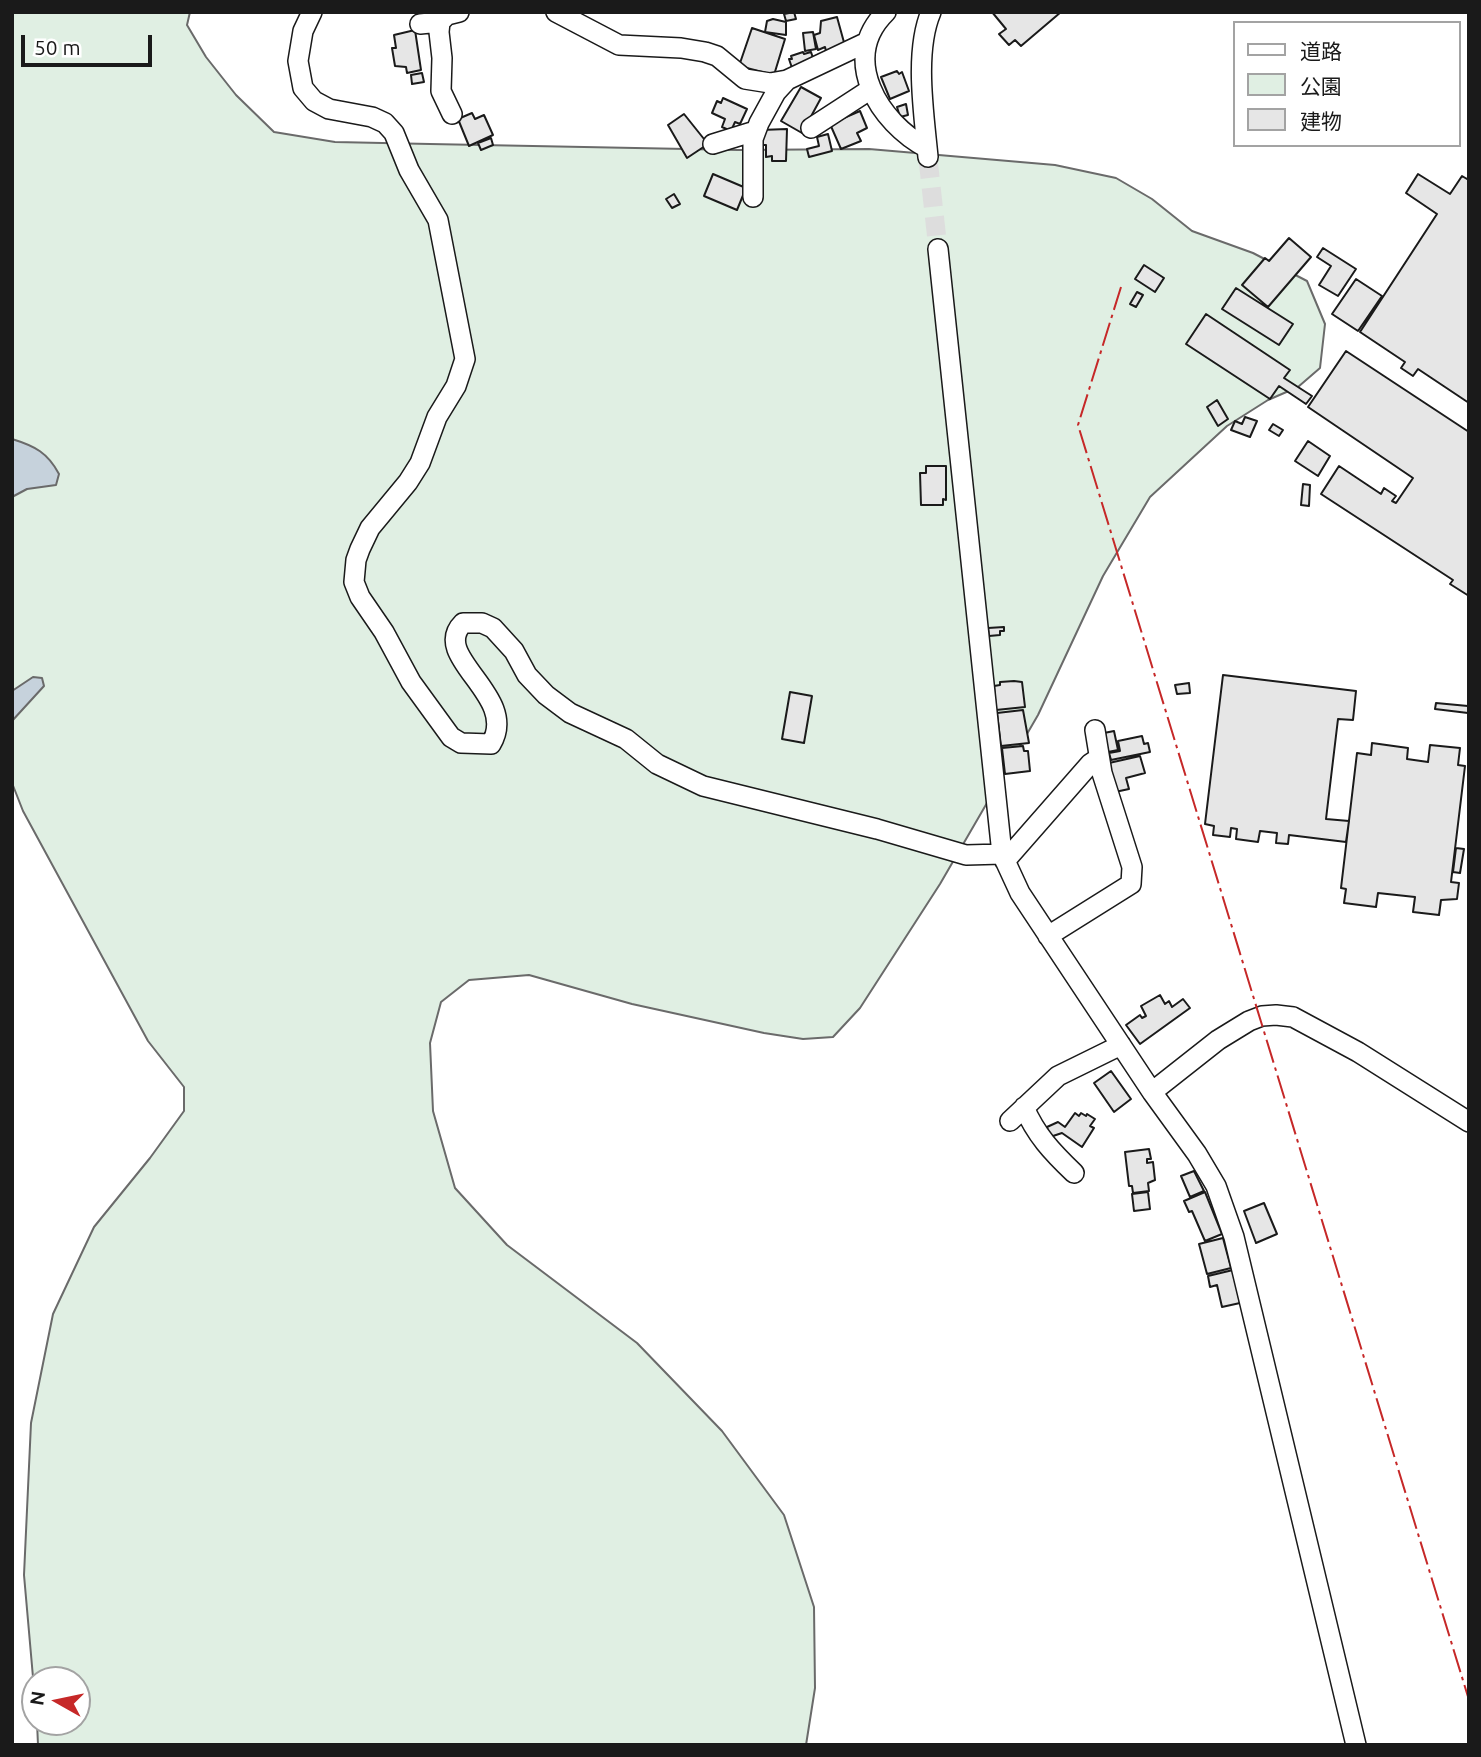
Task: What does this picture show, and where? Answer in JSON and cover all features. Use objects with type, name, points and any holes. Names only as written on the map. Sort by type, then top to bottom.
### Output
[{"type":"street","points":[[312,12],[303,31],[298,61],[303,88],[314,101],[323,106],[372,117],[385,123],[394,133],[409,170],[438,220],[465,359],[456,386],[433,425],[419,463],[408,482],[370,528],[356,560],[354,582],[360,597],[384,632],[411,682],[441,725],[451,737],[461,743],[491,744],[496,736],[499,726],[492,700],[468,670],[456,644],[458,629],[463,623],[482,623],[493,628],[514,651],[527,676],[570,713],[626,739],[657,764],[704,786],[877,829],[966,855],[1003,858]]},
{"type":"street","points":[[452,114],[441,91],[442,58],[430,23],[459,12]]},
{"type":"street","points":[[556,12],[619,45],[705,52],[718,56],[745,79],[769,83],[787,80],[865,43]]},
{"type":"street","points":[[886,12],[872,27],[865,43],[866,73],[871,89],[891,119],[928,153],[923,95],[923,48],[931,12]]},
{"type":"street","points":[[753,197],[755,131],[776,92],[787,80]]},
{"type":"street","points":[[811,128],[871,89]]},
{"type":"street","points":[[713,144],[755,131]]},
{"type":"street","points":[[938,249],[1003,858],[1020,894],[1152,1092],[1198,1154],[1216,1186],[1234,1237],[1356,1745]]},
{"type":"street","points":[[1048,936],[1131,884],[1132,867],[1102,773],[1095,730]]},
{"type":"street","points":[[1003,858],[1090,764],[1099,758]]},
{"type":"street","points":[[1152,1092],[1218,1040],[1249,1021],[1276,1015],[1293,1017],[1358,1052],[1469,1122]]},
{"type":"street","points":[[1074,1172],[1046,1147],[1032,1126],[1017,1114],[1058,1076],[1121,1045]]},
{"type":"green space","points":[[12,12],[190,12],[187,25],[206,57],[236,95],[274,132],[335,142],[738,150],[869,149],[1055,165],[1116,178],[1152,199],[1192,231],[1253,253],[1307,281],[1325,324],[1320,368],[1298,387],[1268,400],[1227,426],[1150,497],[1103,576],[1038,715],[940,884],[860,1008],[833,1037],[803,1039],[764,1033],[632,1004],[529,975],[469,980],[441,1002],[430,1043],[433,1111],[455,1188],[507,1245],[637,1343],[722,1431],[784,1515],[814,1607],[815,1688],[806,1745],[38,1745],[38,1736],[91,1736],[91,1666],[32,1666],[24,1575],[31,1423],[53,1314],[94,1227],[184,1111],[184,1087],[148,1041],[23,811],[12,783]]},
{"type":"shaded area","points":[[12,439],[28,444],[45,456],[59,474],[56,485],[27,489],[12,497]]},
{"type":"shaded area","points":[[33,677],[42,678],[44,686],[12,721],[12,691]]},
{"type":"building","points":[[794,12],[796,19],[786,21],[784,14]]},
{"type":"building","points":[[992,12],[1061,12],[1021,46],[1015,40],[1009,45],[999,34],[1006,29]]},
{"type":"building","points":[[837,17],[845,46],[826,51],[825,47],[818,50],[814,35],[820,33],[821,21]]},
{"type":"building","points":[[773,19],[786,22],[786,35],[765,32],[767,21]]},
{"type":"building","points":[[752,28],[785,39],[774,75],[739,66]]},
{"type":"building","points":[[415,30],[421,70],[407,73],[406,67],[395,66],[392,48],[396,48],[394,35]]},
{"type":"building","points":[[813,32],[816,49],[805,51],[803,33]]},
{"type":"building","points":[[811,52],[814,61],[792,68],[789,59],[792,59],[791,56]]},
{"type":"building","points":[[897,71],[899,74],[902,72],[909,91],[890,99],[881,77]]},
{"type":"building","points":[[422,73],[424,82],[412,84],[411,75]]},
{"type":"building","points":[[801,87],[821,98],[802,133],[781,121]]},
{"type":"building","points":[[723,98],[747,109],[740,124],[735,122],[731,131],[722,127],[725,119],[712,113],[717,101],[721,103]]},
{"type":"building","points":[[906,104],[908,115],[900,117],[897,107]]},
{"type":"building","points":[[860,111],[867,128],[857,133],[861,141],[841,149],[830,124]]},
{"type":"building","points":[[472,113],[475,119],[484,115],[493,135],[469,146],[458,119]]},
{"type":"building","points":[[684,114],[708,144],[687,158],[668,125]]},
{"type":"building","points":[[787,129],[786,161],[772,161],[772,156],[766,157],[766,145],[761,145],[761,130]]},
{"type":"building","points":[[828,134],[832,151],[809,157],[807,149],[819,146],[817,137]]},
{"type":"building","points":[[491,138],[493,145],[481,150],[478,143]]},
{"type":"building","points":[[713,174],[746,188],[737,210],[704,196]]},
{"type":"building","points":[[1418,174],[1450,194],[1462,176],[1467,179],[1469,177],[1469,403],[1418,369],[1413,376],[1401,368],[1405,362],[1360,332],[1437,214],[1406,193]]},
{"type":"building","points":[[674,194],[680,204],[672,208],[666,199]]},
{"type":"building","points":[[1289,238],[1311,257],[1268,307],[1242,285],[1265,258],[1269,261]]},
{"type":"building","points":[[1323,248],[1356,269],[1338,296],[1319,285],[1331,266],[1317,257]]},
{"type":"building","points":[[1144,265],[1164,278],[1155,292],[1135,279]]},
{"type":"building","points":[[1356,279],[1382,296],[1358,331],[1332,314]]},
{"type":"building","points":[[1236,288],[1293,324],[1279,345],[1222,309]]},
{"type":"building","points":[[1137,292],[1143,295],[1136,307],[1130,304]]},
{"type":"building","points":[[1206,314],[1290,370],[1284,378],[1312,396],[1306,404],[1279,386],[1270,399],[1186,344]]},
{"type":"building","points":[[1346,351],[1469,432],[1469,596],[1450,584],[1453,580],[1321,494],[1339,466],[1381,494],[1384,488],[1396,496],[1392,501],[1396,503],[1413,478],[1308,407]]},
{"type":"building","points":[[1217,400],[1228,419],[1218,426],[1207,407]]},
{"type":"building","points":[[1245,417],[1257,421],[1250,437],[1231,430],[1235,421],[1242,424]]},
{"type":"building","points":[[1273,424],[1283,430],[1279,436],[1269,430]]},
{"type":"building","points":[[1308,441],[1330,456],[1318,476],[1295,461]]},
{"type":"building","points":[[926,466],[946,466],[946,500],[943,499],[943,505],[921,505],[920,473],[926,473]]},
{"type":"building","points":[[1303,484],[1310,485],[1309,506],[1301,505]]},
{"type":"building","points":[[1004,627],[1000,635],[989,636],[988,628]]},
{"type":"building","points":[[1223,675],[1356,691],[1353,720],[1338,719],[1326,819],[1349,821],[1346,842],[1289,835],[1288,844],[1276,843],[1277,833],[1260,831],[1258,842],[1236,839],[1237,829],[1231,828],[1230,837],[1213,835],[1214,826],[1205,824]]},
{"type":"building","points":[[1000,682],[1022,682],[1025,707],[996,710],[994,686],[1000,685]]},
{"type":"building","points":[[1189,683],[1190,693],[1177,694],[1175,685]]},
{"type":"building","points":[[790,692],[812,696],[804,743],[782,739]]},
{"type":"building","points":[[1436,703],[1468,706],[1468,713],[1435,709]]},
{"type":"building","points":[[1023,710],[1029,743],[1001,746],[997,713]]},
{"type":"building","points":[[1114,731],[1118,750],[1108,752],[1104,733]]},
{"type":"building","points":[[1142,736],[1144,744],[1148,743],[1150,752],[1111,760],[1109,753],[1120,751],[1118,741]]},
{"type":"building","points":[[1372,743],[1408,748],[1407,759],[1428,762],[1430,745],[1460,748],[1458,765],[1465,766],[1451,882],[1459,883],[1457,899],[1441,900],[1439,915],[1413,912],[1415,897],[1378,893],[1376,907],[1344,903],[1346,889],[1341,888],[1357,753],[1371,755]]},
{"type":"building","points":[[1023,746],[1024,751],[1028,751],[1030,771],[1005,774],[1002,748]]},
{"type":"building","points":[[1140,756],[1145,773],[1126,778],[1129,789],[1115,792],[1109,763]]},
{"type":"building","points":[[1456,848],[1464,849],[1460,873],[1453,872]]},
{"type":"building","points":[[1160,995],[1165,1004],[1169,1001],[1172,1007],[1183,999],[1190,1008],[1140,1044],[1126,1025],[1140,1015],[1142,1018],[1146,1016],[1141,1006]]},
{"type":"building","points":[[1111,1071],[1131,1099],[1114,1112],[1094,1083]]},
{"type":"building","points":[[1075,1113],[1079,1116],[1081,1113],[1086,1116],[1087,1114],[1095,1119],[1090,1126],[1094,1128],[1082,1147],[1062,1133],[1050,1137],[1047,1127],[1058,1122],[1065,1127]]},
{"type":"building","points":[[1149,1149],[1151,1159],[1147,1159],[1147,1163],[1153,1162],[1155,1180],[1148,1183],[1149,1191],[1133,1193],[1132,1186],[1129,1186],[1125,1152]]},
{"type":"building","points":[[1194,1171],[1204,1191],[1190,1197],[1181,1176]]},
{"type":"building","points":[[1148,1192],[1150,1209],[1134,1211],[1132,1194]]},
{"type":"building","points":[[1205,1192],[1222,1234],[1205,1241],[1192,1211],[1189,1212],[1184,1201]]},
{"type":"building","points":[[1264,1203],[1277,1234],[1256,1243],[1244,1211]]},
{"type":"building","points":[[1223,1238],[1231,1268],[1207,1274],[1199,1244]]},
{"type":"building","points":[[1233,1270],[1240,1303],[1222,1307],[1217,1285],[1210,1287],[1208,1276]]},
{"type":"tunnel","points":[[928,159],[938,249]]},
{"type":"power","points":[[1121,287],[1078,425],[1469,1700]]}]
